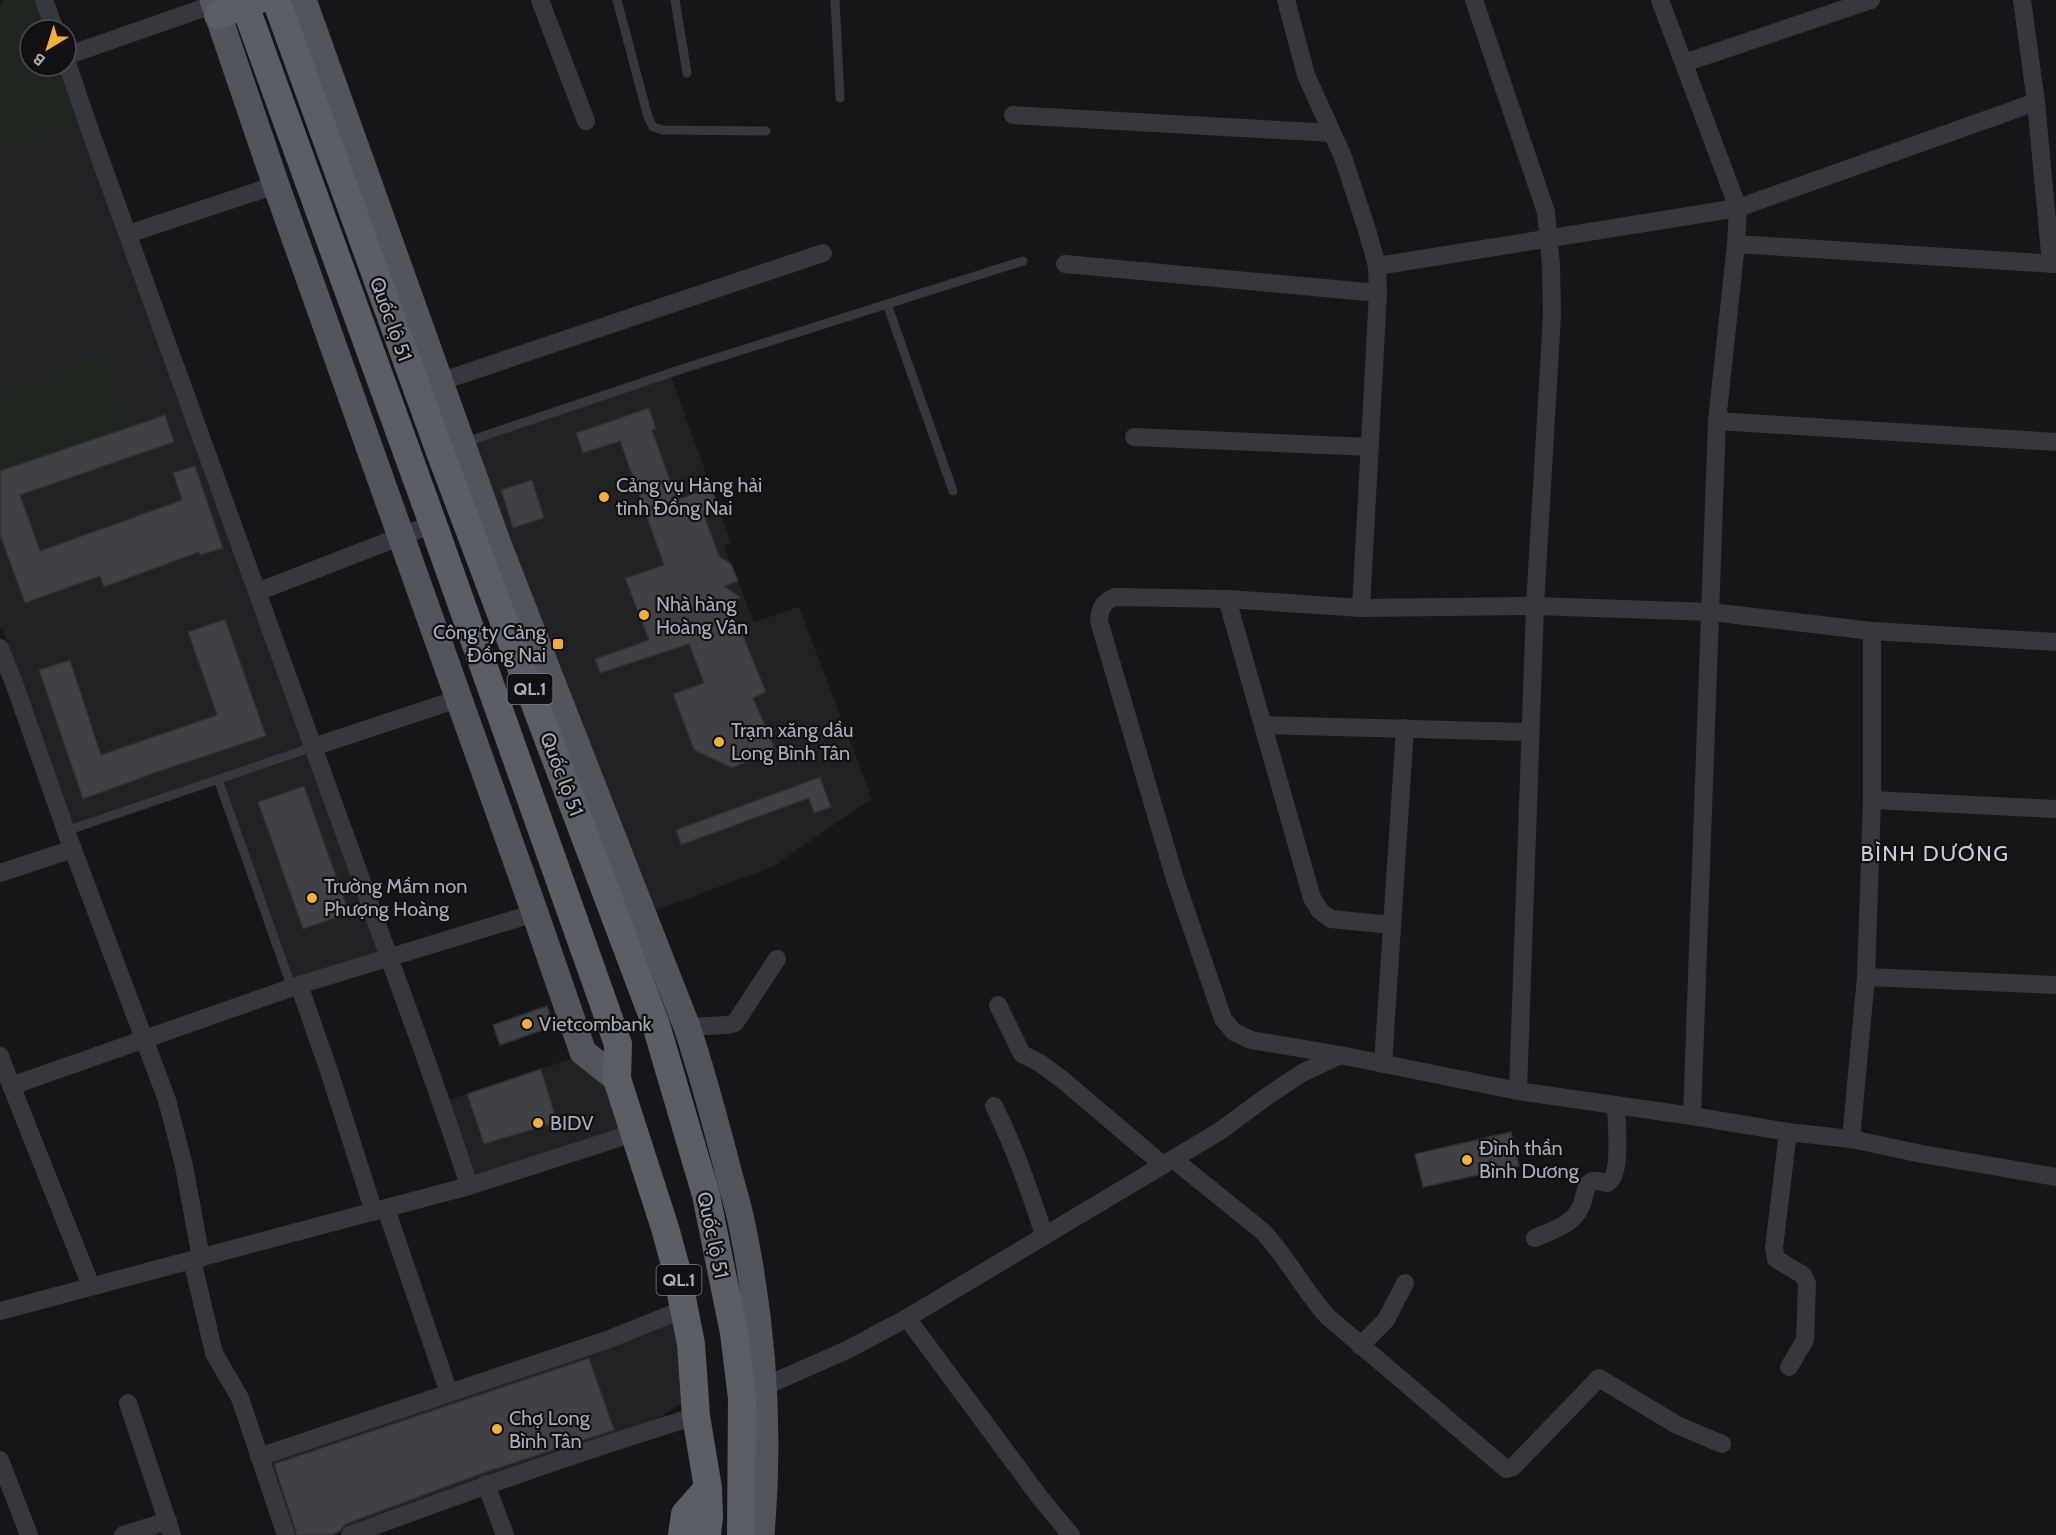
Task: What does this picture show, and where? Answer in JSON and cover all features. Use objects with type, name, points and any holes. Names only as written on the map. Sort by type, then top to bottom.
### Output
[{"type":"highway","name":"Quốc lộ 51","points":[[276,0],[451,448],[656,1025],[706,1195],[732,1322],[752,1389],[741,1535]]},
{"type":"highway","name":"Quốc lộ 51","points":[[249,2],[618,1044],[617,1079],[676,1268],[691,1344],[696,1416],[708,1488]]},
{"type":"highway","points":[[215,6],[249,2]]},
{"type":"highway","points":[[681,1535],[685,1514],[708,1488]]},
{"type":"highway","name":"QL.1","points":[[706,1535],[709,1517],[708,1488]]},
{"type":"main road","name":"Quốc lộ 51","points":[[303,0],[439,382],[451,448],[499,547],[687,1027],[704,1079],[742,1225],[756,1311],[752,1389],[765,1453],[761,1535]]},
{"type":"main road","points":[[215,6],[582,1052],[617,1079]]},
{"type":"street","points":[[44,0],[51,18]]},
{"type":"street","points":[[540,0],[586,121]]},
{"type":"street","points":[[1286,0],[1306,75],[1343,157],[1377,266],[1378,294],[1361,608]]},
{"type":"street","points":[[1474,0],[1546,212],[1551,265],[1552,315],[1535,606],[1518,1091]]},
{"type":"street","points":[[1660,0],[1738,208],[1717,421],[1692,1116]]},
{"type":"street","points":[[1684,63],[1871,0]]},
{"type":"street","points":[[1736,244],[2053,264],[2036,102],[2022,0]]},
{"type":"street","points":[[78,54],[215,6]]},
{"type":"street","points":[[73,78],[444,1108],[469,1186]]},
{"type":"street","points":[[1377,266],[1738,208],[2036,102]]},
{"type":"street","points":[[1013,115],[1332,133]]},
{"type":"street","points":[[128,234],[276,184]]},
{"type":"street","points":[[439,382],[823,253]]},
{"type":"street","points":[[1065,264],[1378,294]]},
{"type":"street","points":[[1717,421],[2056,442]]},
{"type":"street","points":[[1134,436],[1370,447]]},
{"type":"street","points":[[257,592],[433,524]]},
{"type":"street","points":[[2056,642],[1872,631],[1711,612],[1535,606],[1361,608],[1227,599],[1115,597],[1107,600],[1100,609],[1100,621],[1175,879],[1223,1019],[1234,1032],[1251,1040],[1340,1055],[1518,1091],[1788,1132],[1851,1139],[2056,1178]]},
{"type":"street","points":[[1227,599],[1312,898],[1320,911],[1330,919],[1392,925]]},
{"type":"street","points":[[1851,1139],[1866,977],[1872,800],[1872,631]]},
{"type":"street","points":[[0,648],[167,1100],[178,1140],[214,1353],[240,1398],[286,1535]]},
{"type":"street","points":[[313,747],[458,699]]},
{"type":"street","points":[[1263,724],[1530,732]]},
{"type":"street","points":[[1383,1064],[1405,728]]},
{"type":"street","points":[[1872,800],[2056,809]]},
{"type":"street","points":[[0,873],[73,849]]},
{"type":"street","points":[[11,1086],[296,986],[535,913]]},
{"type":"street","points":[[687,1027],[735,1023],[777,959]]},
{"type":"street","points":[[1866,977],[2056,985]]},
{"type":"street","points":[[296,986],[449,1393]]},
{"type":"street","points":[[998,1005],[1022,1054],[1040,1063],[1168,1162],[1261,1230],[1272,1241],[1313,1301],[1360,1346],[1506,1469],[1513,1467],[1599,1378],[1677,1425],[1722,1444]]},
{"type":"street","points":[[752,1389],[847,1350],[908,1318],[1220,1131],[1302,1074],[1340,1055]]},
{"type":"street","points":[[0,1056],[91,1286]]},
{"type":"street","points":[[1535,1238],[1565,1225],[1577,1215],[1590,1182],[1607,1183],[1613,1179],[1617,1168],[1616,1105]]},
{"type":"street","points":[[994,1106],[1027,1184],[1044,1235]]},
{"type":"street","points":[[1788,1132],[1774,1248],[1776,1259],[1803,1275],[1807,1284],[1805,1340],[1789,1367]]},
{"type":"street","points":[[0,1311],[469,1186],[634,1133]]},
{"type":"street","points":[[1360,1346],[1386,1320],[1405,1283]]},
{"type":"street","points":[[259,1456],[607,1340],[684,1309]]},
{"type":"street","points":[[908,1318],[1041,1499],[1071,1535]]},
{"type":"street","points":[[123,1535],[170,1528],[128,1402]]},
{"type":"street","points":[[351,1535],[486,1484],[696,1416]]},
{"type":"street","points":[[0,1460],[28,1535]]},
{"type":"street","points":[[486,1484],[506,1535]]},
{"type":"lane","points":[[617,0],[648,117],[653,127],[663,130],[766,131]]},
{"type":"lane","points":[[675,0],[687,73]]},
{"type":"lane","points":[[835,0],[840,98]]},
{"type":"lane","points":[[451,448],[682,369],[1023,261]]},
{"type":"lane","points":[[887,304],[953,490]]},
{"type":"lane","points":[[66,831],[313,747]]},
{"type":"lane","points":[[218,779],[296,986]]},
{"type":"shaded area","points":[[3,0],[19,18],[18,78],[64,78],[305,745],[72,824],[4,632],[0,629],[0,6]]},
{"type":"shaded area","points":[[3,0],[36,0],[43,18],[18,18],[18,78],[64,78],[81,126],[0,150],[0,6]]},
{"type":"shaded area","points":[[105,353],[131,427],[0,471],[0,390]]},
{"type":"shaded area","points":[[671,376],[731,543],[724,546],[754,622],[799,607],[872,799],[772,867],[654,911],[507,539],[473,443]]},
{"type":"shaded area","name":"Trường Mầm non Phượng Hoàng","points":[[307,754],[379,953],[294,980],[224,782]]},
{"type":"shaded area","name":"BIDV","points":[[573,1058],[607,1086],[621,1129],[473,1177],[449,1100]]},
{"type":"shaded area","name":"Chợ Long Bình Tân","points":[[675,1320],[685,1402],[648,1424],[484,1478],[331,1535],[294,1535],[268,1461]]},
{"type":"building","points":[[649,408],[656,429],[652,430],[677,500],[711,487],[718,507],[703,512],[719,556],[731,564],[738,581],[724,586],[740,597],[732,609],[766,692],[753,698],[776,750],[732,768],[694,750],[673,694],[704,683],[689,644],[600,673],[595,659],[649,640],[625,578],[664,565],[620,441],[583,453],[576,433]]},
{"type":"building","points":[[165,415],[174,442],[20,495],[40,551],[182,500],[173,473],[195,466],[223,548],[200,555],[199,552],[104,587],[100,576],[25,603],[0,535],[0,471]]},
{"type":"building","points":[[532,480],[544,518],[513,528],[501,490]]},
{"type":"building","points":[[225,619],[266,736],[83,799],[39,670],[70,660],[101,755],[217,715],[188,632]]},
{"type":"building","points":[[820,777],[831,807],[814,813],[809,798],[681,845],[676,830]]},
{"type":"building","points":[[304,786],[349,913],[303,929],[258,802]]},
{"type":"building","name":"Vietcombank","points":[[547,1006],[554,1026],[500,1045],[493,1025]]},
{"type":"building","points":[[541,1069],[557,1122],[484,1144],[467,1094]]},
{"type":"building","name":"Đình thần Bình Dương","points":[[1511,1132],[1519,1166],[1423,1187],[1415,1154]]},
{"type":"building","name":"Chợ Long Bình Tân","points":[[589,1358],[614,1430],[483,1473],[346,1524],[339,1532],[331,1535],[297,1535],[274,1464]]},
{"type":"place","name":"Cảng vụ Hàng hải tỉnh Đồng Nai","points":[[604,497]]},
{"type":"place","name":"Nhà hàng Hoàng Vân","points":[[644,615]]},
{"type":"place","name":"Công ty Cảng Đồng Nai","points":[[558,644]]},
{"type":"place","name":"Trạm xăng dầu Long Bình Tân","points":[[719,742]]},
{"type":"place","name":"Trường Mầm non Phượng Hoàng","points":[[312,898]]},
{"type":"place","name":"Vietcombank","points":[[527,1024]]},
{"type":"place","name":"BIDV","points":[[538,1123]]},
{"type":"place","name":"Đình thần Bình Dương","points":[[1467,1160]]},
{"type":"place","name":"Chợ Long Bình Tân","points":[[497,1429]]},
{"type":"district","name":"BÌNH DƯƠNG","points":[[1935,853]]}]
